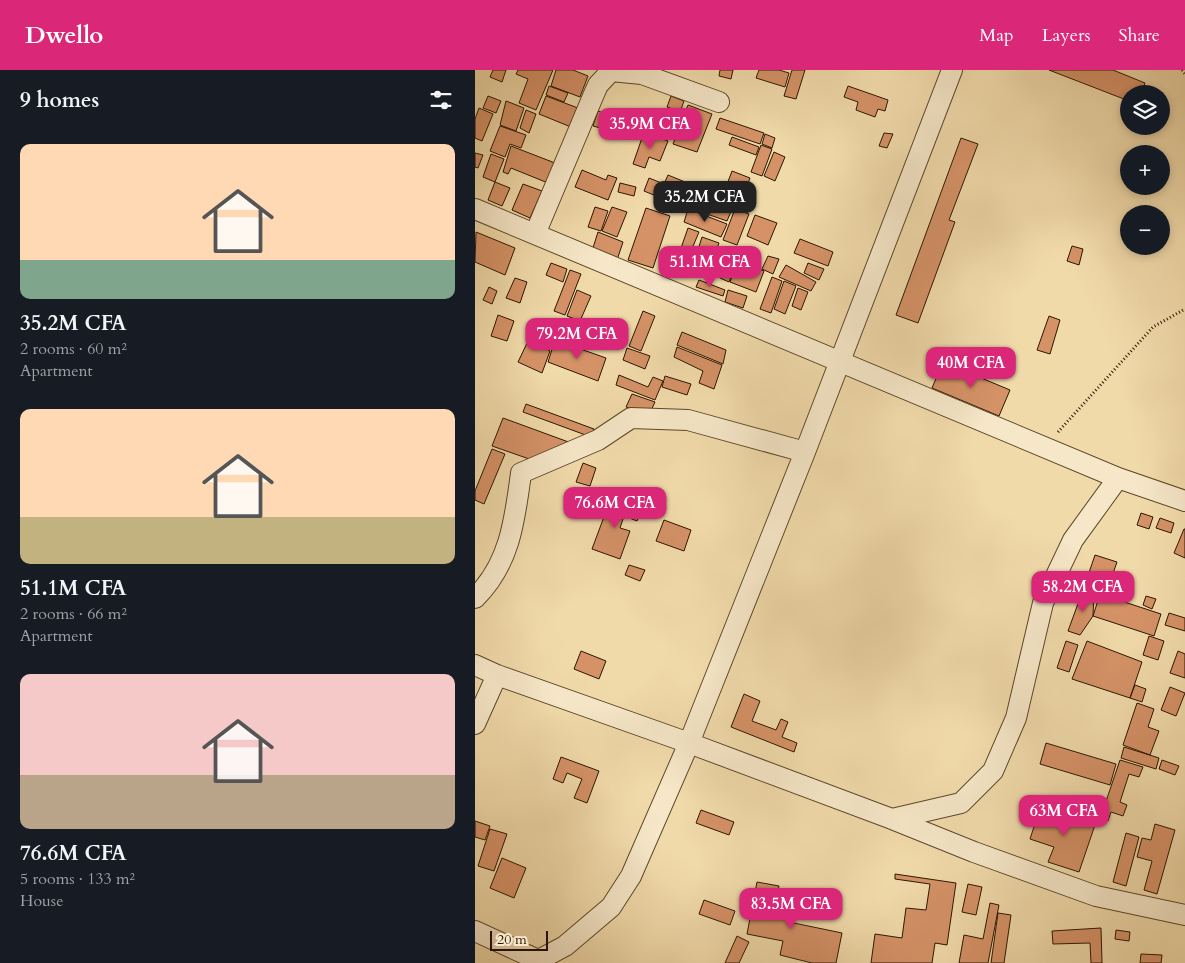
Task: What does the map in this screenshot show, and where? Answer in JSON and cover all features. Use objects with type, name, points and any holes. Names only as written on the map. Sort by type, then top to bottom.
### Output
[{"type":"street","points":[[535,234],[594,94],[604,77],[611,70],[642,74],[719,102]]},
{"type":"street","points":[[475,931],[536,962],[565,946],[611,907],[631,876],[689,743],[805,452],[952,70]]},
{"type":"street","points":[[475,209],[1118,478],[1185,501]]},
{"type":"street","points":[[475,598],[491,582],[513,529],[521,472],[598,440],[631,418],[688,420],[805,452]]},
{"type":"street","points":[[892,819],[961,803],[993,770],[1016,718],[1043,603],[1073,540],[1118,478]]},
{"type":"street","points":[[475,665],[497,675],[689,743],[892,819],[974,852],[1096,896],[1185,914]]},
{"type":"street","points":[[475,724],[497,675]]},
{"type":"path","points":[[1182,70],[1185,74]]},
{"type":"path","points":[[1054,436],[1153,327],[1185,308]]},
{"type":"building","points":[[493,70],[506,70],[502,82],[490,77]]},
{"type":"building","points":[[518,70],[553,70],[536,110],[519,103],[528,79],[516,74]]},
{"type":"building","points":[[556,70],[573,70],[588,76],[580,97],[551,86]]},
{"type":"building","points":[[720,70],[733,70],[731,79],[719,76]]},
{"type":"building","points":[[759,70],[779,70],[789,73],[785,87],[756,78]]},
{"type":"building","points":[[792,70],[805,70],[796,99],[784,96]]},
{"type":"building","points":[[1049,70],[1113,70],[1145,83],[1144,85],[1120,85],[1120,98]]},
{"type":"building","points":[[549,86],[568,93],[564,102],[546,95]]},
{"type":"building","points":[[848,86],[888,100],[885,111],[878,109],[875,117],[856,110],[858,102],[844,97]]},
{"type":"building","points":[[488,96],[501,101],[496,113],[483,108]]},
{"type":"building","points":[[546,96],[578,108],[571,127],[539,114]]},
{"type":"building","points":[[671,96],[684,101],[680,112],[667,107]]},
{"type":"building","points":[[506,101],[524,108],[516,131],[500,125]]},
{"type":"building","points":[[688,105],[712,114],[697,152],[673,144]]},
{"type":"building","points":[[479,108],[493,114],[482,141],[475,138],[475,119]]},
{"type":"building","points":[[526,110],[536,114],[529,133],[520,128]]},
{"type":"building","points":[[598,111],[609,115],[604,129],[593,126]]},
{"type":"building","points":[[648,118],[663,122],[658,135],[644,131]]},
{"type":"building","points":[[720,118],[764,133],[760,144],[716,129]]},
{"type":"building","points":[[500,126],[526,135],[521,148],[510,144],[505,157],[490,151]]},
{"type":"building","points":[[644,132],[668,141],[660,161],[649,157],[645,168],[633,164]]},
{"type":"building","points":[[884,133],[893,134],[887,148],[879,146]]},
{"type":"building","points":[[765,134],[775,138],[772,148],[762,144]]},
{"type":"building","points":[[732,137],[759,147],[756,155],[729,145]]},
{"type":"building","points":[[961,138],[978,144],[949,220],[955,222],[918,323],[896,315]]},
{"type":"building","points":[[761,145],[772,149],[762,176],[751,172]]},
{"type":"building","points":[[511,146],[555,163],[548,183],[511,168],[508,174],[503,172]]},
{"type":"building","points":[[774,152],[785,157],[775,181],[764,176]]},
{"type":"building","points":[[475,153],[483,155],[478,168],[475,167]]},
{"type":"building","points":[[491,154],[504,159],[495,182],[483,177]]},
{"type":"building","points":[[582,170],[606,180],[608,175],[617,178],[608,200],[575,187]]},
{"type":"building","points":[[732,171],[750,178],[744,194],[726,187]]},
{"type":"building","points":[[668,175],[685,182],[676,204],[644,191],[649,178],[664,184]]},
{"type":"building","points":[[495,182],[510,188],[502,206],[488,200]]},
{"type":"building","points":[[620,183],[636,187],[634,196],[618,192]]},
{"type":"building","points":[[523,184],[542,191],[530,218],[512,210]]},
{"type":"building","points":[[711,194],[735,202],[727,221],[704,213]]},
{"type":"building","points":[[595,207],[608,211],[601,231],[588,227]]},
{"type":"building","points":[[612,207],[627,212],[617,237],[602,231]]},
{"type":"building","points":[[646,208],[670,216],[653,268],[628,260]]},
{"type":"building","points":[[688,209],[727,224],[721,237],[684,222]]},
{"type":"building","points":[[735,209],[749,214],[737,245],[723,240]]},
{"type":"building","points":[[755,215],[777,223],[768,245],[747,236]]},
{"type":"building","points":[[688,228],[699,232],[691,251],[681,248]]},
{"type":"building","points":[[476,232],[515,248],[505,275],[475,262]]},
{"type":"building","points":[[598,232],[623,242],[617,260],[592,251]]},
{"type":"building","points":[[702,237],[719,243],[708,272],[693,266]]},
{"type":"building","points":[[800,239],[833,252],[828,266],[794,253]]},
{"type":"building","points":[[1072,246],[1083,249],[1079,265],[1067,261]]},
{"type":"building","points":[[681,249],[690,253],[685,266],[677,263]]},
{"type":"building","points":[[768,256],[779,259],[773,274],[762,269]]},
{"type":"building","points":[[726,258],[737,261],[729,282],[720,278]]},
{"type":"building","points":[[738,261],[764,271],[756,292],[730,282]]},
{"type":"building","points":[[551,263],[567,269],[563,282],[546,275]]},
{"type":"building","points":[[808,263],[824,269],[819,280],[804,273]]},
{"type":"building","points":[[786,265],[816,282],[811,291],[779,277]]},
{"type":"building","points":[[570,270],[581,274],[565,315],[554,311]]},
{"type":"building","points":[[772,277],[782,281],[771,313],[760,309]]},
{"type":"building","points":[[515,278],[527,282],[520,303],[506,298]]},
{"type":"building","points":[[699,280],[725,290],[723,296],[696,287]]},
{"type":"building","points":[[784,281],[796,286],[785,314],[774,309]]},
{"type":"building","points":[[489,287],[497,291],[492,304],[483,300]]},
{"type":"building","points":[[798,288],[808,292],[801,310],[792,306]]},
{"type":"building","points":[[577,290],[591,296],[580,321],[567,316]]},
{"type":"building","points":[[728,290],[747,296],[743,308],[725,302]]},
{"type":"building","points":[[643,311],[655,316],[641,351],[629,346]]},
{"type":"building","points":[[498,315],[514,321],[507,341],[491,336]]},
{"type":"building","points":[[1049,316],[1060,320],[1050,354],[1037,350]]},
{"type":"building","points":[[682,332],[726,350],[723,364],[677,345]]},
{"type":"building","points":[[529,339],[550,351],[542,373],[518,362]]},
{"type":"building","points":[[555,340],[606,358],[598,381],[548,362]]},
{"type":"building","points":[[677,347],[722,365],[714,389],[699,383],[703,371],[674,357]]},
{"type":"building","points":[[627,348],[650,356],[645,369],[623,360]]},
{"type":"building","points":[[943,362],[1010,390],[999,416],[932,388]]},
{"type":"building","points":[[619,375],[648,387],[653,377],[663,381],[655,400],[616,385]]},
{"type":"building","points":[[665,376],[691,384],[687,395],[662,387]]},
{"type":"building","points":[[632,394],[655,402],[649,415],[626,407]]},
{"type":"building","points":[[526,404],[594,429],[591,437],[523,412]]},
{"type":"building","points":[[503,418],[574,444],[535,461],[492,446]]},
{"type":"building","points":[[492,449],[505,454],[484,504],[475,500],[475,491]]},
{"type":"building","points":[[583,463],[596,468],[590,486],[576,482]]},
{"type":"building","points":[[611,498],[642,509],[637,521],[624,516],[620,528],[630,531],[620,559],[592,549]]},
{"type":"building","points":[[1141,513],[1153,517],[1149,529],[1137,525]]},
{"type":"building","points":[[1160,518],[1174,523],[1171,533],[1156,528]]},
{"type":"building","points":[[664,520],[691,530],[684,551],[656,541]]},
{"type":"building","points":[[1185,529],[1185,558],[1174,553]]},
{"type":"building","points":[[1095,555],[1117,562],[1111,579],[1100,575],[1094,594],[1083,590]]},
{"type":"building","points":[[629,565],[645,570],[640,581],[625,575]]},
{"type":"building","points":[[1115,586],[1126,588],[1124,595],[1114,593]]},
{"type":"building","points":[[1083,590],[1094,594],[1093,616],[1080,635],[1068,631]]},
{"type":"building","points":[[1100,594],[1161,614],[1154,636],[1093,616]]},
{"type":"building","points":[[1146,596],[1156,599],[1152,609],[1143,605]]},
{"type":"building","points":[[1169,613],[1185,618],[1185,631],[1165,625]]},
{"type":"building","points":[[1149,636],[1164,641],[1158,660],[1143,655]]},
{"type":"building","points":[[1066,641],[1078,645],[1069,672],[1057,668]]},
{"type":"building","points":[[1087,641],[1142,662],[1130,698],[1072,679]]},
{"type":"building","points":[[581,651],[606,661],[599,679],[574,669]]},
{"type":"building","points":[[1178,651],[1185,654],[1185,678],[1170,673]]},
{"type":"building","points":[[1135,685],[1146,689],[1142,702],[1130,698]]},
{"type":"building","points":[[1170,687],[1185,693],[1176,716],[1161,710]]},
{"type":"building","points":[[744,694],[760,701],[752,721],[776,730],[781,719],[788,722],[782,737],[797,743],[794,752],[731,727]]},
{"type":"building","points":[[1137,703],[1154,709],[1148,727],[1159,731],[1150,755],[1123,745]]},
{"type":"building","points":[[1046,743],[1116,764],[1110,785],[1040,764]]},
{"type":"building","points":[[1124,747],[1159,758],[1156,769],[1121,758]]},
{"type":"building","points":[[561,757],[599,771],[587,803],[574,798],[582,779],[567,773],[563,783],[553,779]]},
{"type":"building","points":[[1120,760],[1143,767],[1139,777],[1129,774],[1120,802],[1127,805],[1123,816],[1111,812],[1108,821],[1100,819]]},
{"type":"building","points":[[1162,760],[1179,766],[1175,775],[1159,769]]},
{"type":"building","points":[[1040,808],[1075,820],[1077,812],[1097,819],[1079,872],[1048,862],[1054,847],[1030,839]]},
{"type":"building","points":[[701,810],[734,822],[729,835],[696,823]]},
{"type":"building","points":[[475,821],[490,826],[485,840],[475,837]]},
{"type":"building","points":[[1155,824],[1175,830],[1157,894],[1144,890],[1152,861],[1137,857],[1142,838],[1151,840]]},
{"type":"building","points":[[490,829],[507,834],[494,871],[478,866]]},
{"type":"building","points":[[1126,833],[1139,837],[1126,886],[1113,882]]},
{"type":"building","points":[[502,858],[526,868],[514,898],[490,888]]},
{"type":"building","points":[[895,874],[956,883],[947,945],[935,943],[932,963],[871,963],[875,934],[902,938],[906,908],[926,910],[930,884],[895,879]]},
{"type":"building","points":[[757,882],[779,886],[774,911],[791,914],[789,922],[842,933],[836,963],[812,963],[780,955],[783,941],[747,934]]},
{"type":"building","points":[[968,884],[982,887],[976,915],[962,912]]},
{"type":"building","points":[[704,900],[735,911],[730,925],[699,914]]},
{"type":"building","points":[[990,903],[999,905],[988,963],[959,963],[964,935],[983,939]]},
{"type":"building","points":[[998,913],[1011,915],[1004,963],[991,963]]},
{"type":"building","points":[[1101,928],[1102,963],[1091,963],[1090,943],[1053,944],[1052,931]]},
{"type":"building","points":[[1116,930],[1130,932],[1129,941],[1115,939]]},
{"type":"building","points":[[737,936],[749,942],[739,963],[725,963]]},
{"type":"building","points":[[1141,954],[1162,955],[1161,963],[1140,963]]}]
